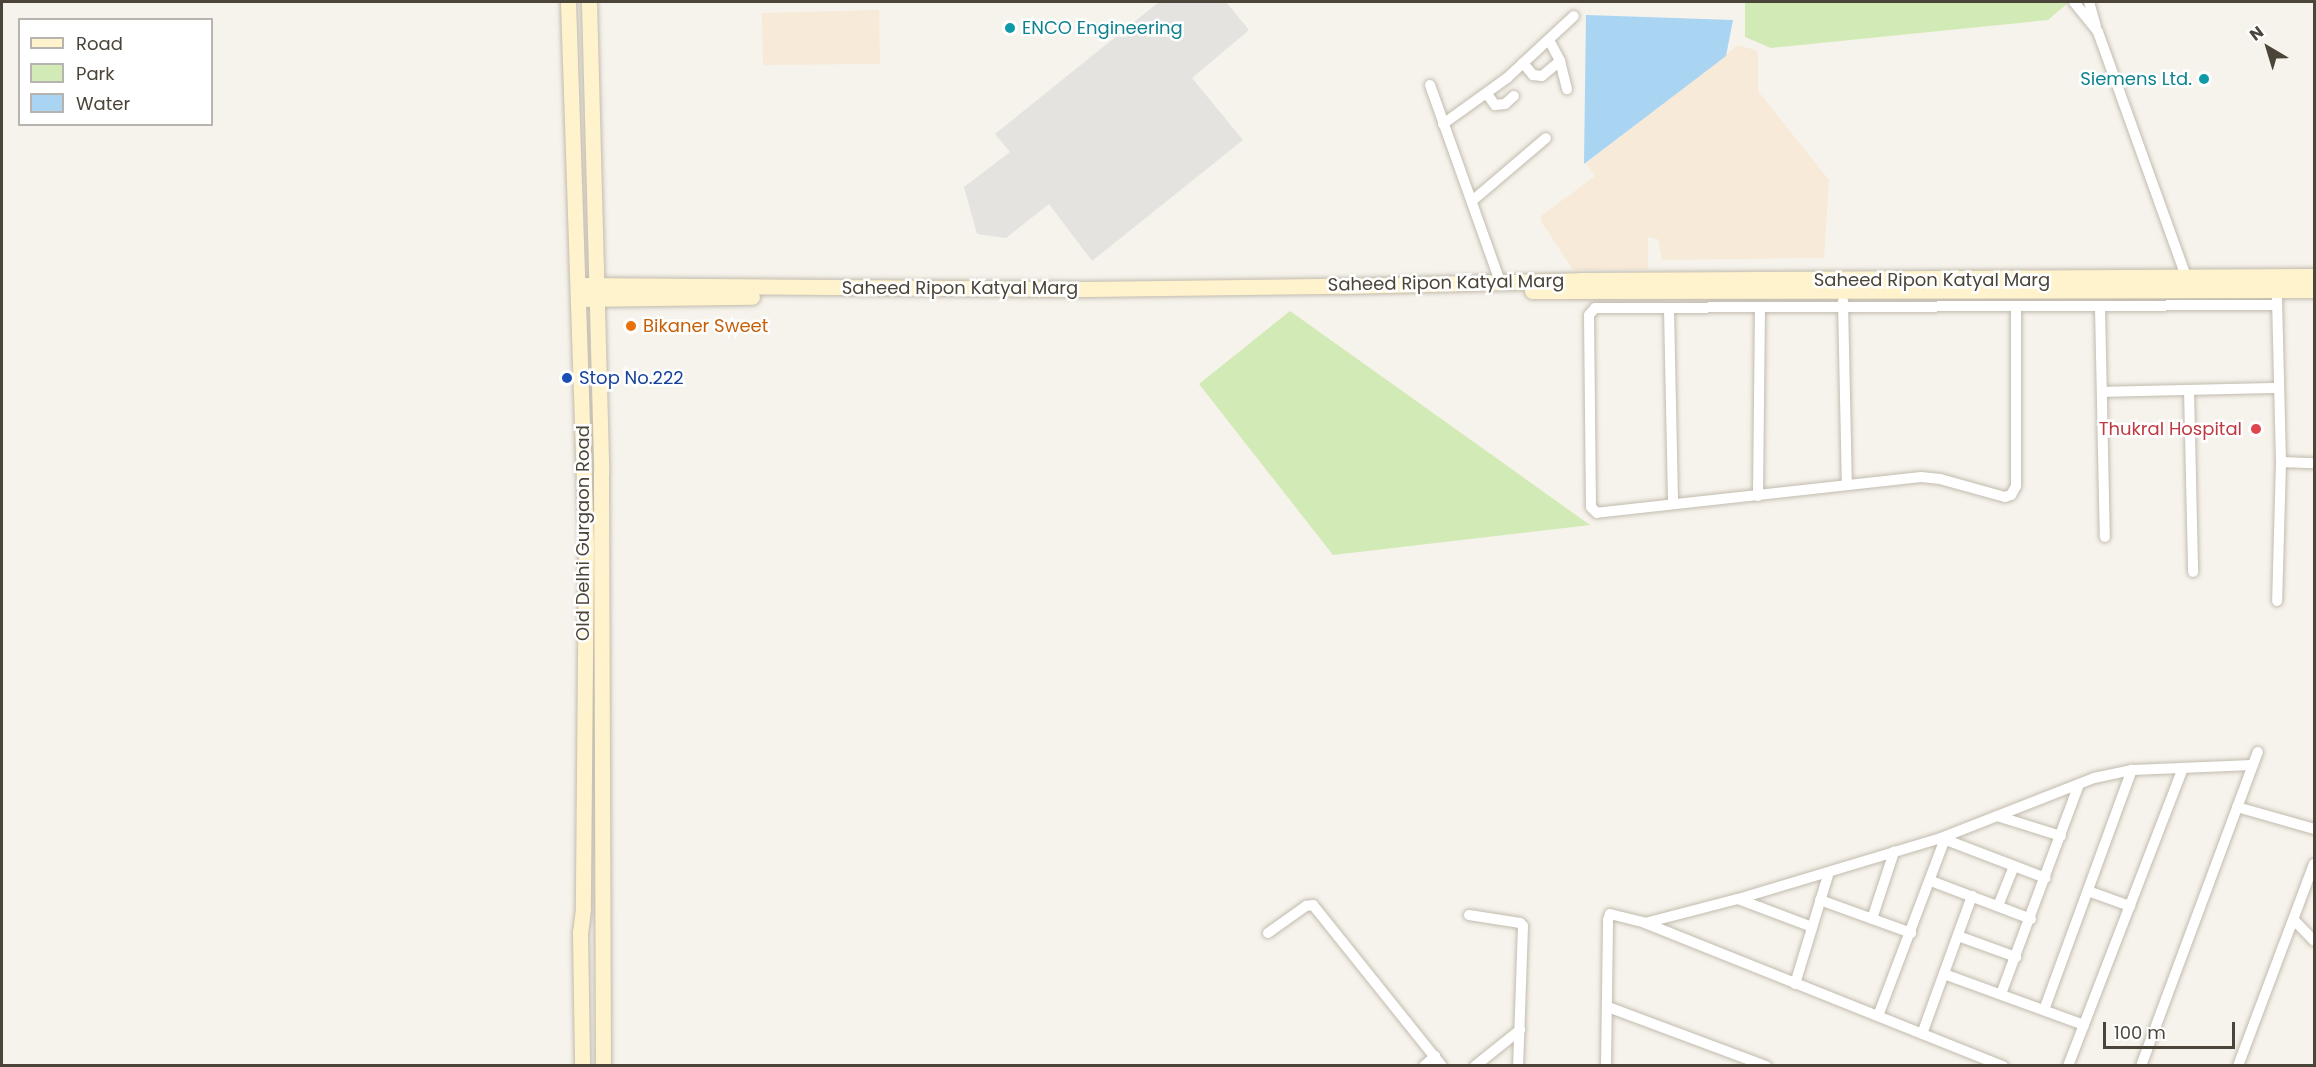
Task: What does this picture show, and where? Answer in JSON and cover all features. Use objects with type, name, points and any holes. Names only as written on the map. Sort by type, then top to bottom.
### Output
[{"type":"street","name":"Old Delhi Gurgaon Road","points":[[568,2],[586,545],[583,909],[580,932],[582,1065]]},
{"type":"street","name":"Old Delhi Gurgaon Road","points":[[589,2],[603,684],[603,1065]]},
{"type":"street","points":[[2074,2],[2098,32]]},
{"type":"street","points":[[2089,2],[2189,285]]},
{"type":"street","points":[[1443,124],[1487,94],[1574,16]]},
{"type":"street","points":[[1549,40],[1560,61],[1567,89]]},
{"type":"street","points":[[1523,63],[1533,75],[1542,76],[1560,61]]},
{"type":"street","points":[[1430,85],[1500,282]]},
{"type":"street","points":[[1487,94],[1495,105],[1505,104],[1514,96]]},
{"type":"street","points":[[1472,201],[1546,138]]},
{"type":"street","name":"Saheed Ripon Katyal Marg","points":[[2277,291],[2314,276]]},
{"type":"street","name":"Saheed Ripon Katyal Marg","points":[[1265,291],[1500,282],[1843,292],[2189,285]]},
{"type":"street","name":"Saheed Ripon Katyal Marg","points":[[578,292],[917,289],[1265,291],[1584,286],[2189,285],[2277,291],[2314,290]]},
{"type":"street","points":[[2016,307],[2016,486],[2011,495],[2005,497],[1930,477],[1597,513],[1590,503],[1590,310],[1600,307],[1669,309],[1760,307],[1844,308],[2016,307],[2100,307],[2277,291],[2281,462],[2277,601]]},
{"type":"street","points":[[1843,292],[1847,485]]},
{"type":"street","points":[[1758,496],[1760,307]]},
{"type":"street","points":[[2100,307],[2105,537]]},
{"type":"street","points":[[1669,309],[1673,504]]},
{"type":"street","points":[[2102,392],[2279,388]]},
{"type":"street","points":[[2189,390],[2193,572]]},
{"type":"street","points":[[2281,462],[2314,463]]},
{"type":"street","points":[[2141,1065],[2258,752]]},
{"type":"street","points":[[1645,923],[1738,899],[1943,838],[2079,784],[2132,770],[2253,765]]},
{"type":"street","points":[[2068,1065],[2182,768]]},
{"type":"street","points":[[2044,1010],[2132,770]]},
{"type":"street","points":[[2001,994],[2031,919],[2079,784]]},
{"type":"street","points":[[2237,807],[2314,829]]},
{"type":"street","points":[[1997,816],[2061,836]]},
{"type":"street","points":[[1943,838],[2046,878]]},
{"type":"street","points":[[1878,1016],[1931,881],[1943,838]]},
{"type":"street","points":[[1872,919],[1894,852]]},
{"type":"street","points":[[2238,1065],[2314,864]]},
{"type":"street","points":[[1998,906],[2014,866]]},
{"type":"street","points":[[1795,984],[1829,872]]},
{"type":"street","points":[[1931,881],[2031,919]]},
{"type":"street","points":[[2088,891],[2130,906]]},
{"type":"street","points":[[1922,1034],[1972,896]]},
{"type":"street","points":[[1738,899],[1812,927]]},
{"type":"street","points":[[1820,900],[1911,933]]},
{"type":"street","points":[[1268,933],[1306,906],[1313,905],[1438,1061],[1424,1065]]},
{"type":"street","points":[[1606,1065],[1608,917],[1614,913],[1645,923],[2003,1065]]},
{"type":"street","points":[[1469,915],[1520,923],[1523,926],[1518,1065]]},
{"type":"street","points":[[2294,920],[2314,941]]},
{"type":"street","points":[[1958,936],[2016,957]]},
{"type":"street","points":[[1944,974],[2084,1025]]},
{"type":"street","points":[[1608,1007],[1766,1065]]},
{"type":"street","points":[[1475,1065],[1520,1030]]},
{"type":"shaded area","points":[[1159,2],[1226,2],[1249,30],[1192,78],[1243,140],[1092,261],[1049,204],[1006,238],[977,234],[964,187],[1010,152],[995,134]]},
{"type":"shaded area","points":[[879,10],[880,64],[763,65],[762,13]]},
{"type":"shaded area","points":[[1738,45],[1758,51],[1758,91],[1829,180],[1824,258],[1662,260],[1658,239],[1648,237],[1648,269],[1573,270],[1541,221],[1541,216],[1595,176],[1586,163]]},
{"type":"green space","points":[[1745,2],[2069,2],[2048,20],[1771,48],[1745,37]]},
{"type":"green space","points":[[1290,311],[1590,525],[1333,555],[1199,384]]},
{"type":"water","points":[[1586,15],[1733,20],[1726,56],[1584,164]]},
{"type":"place","name":"ENCO Engineering","points":[[1010,28]]},
{"type":"place","name":"Siemens Ltd.","points":[[2204,79]]},
{"type":"place","name":"Bikaner Sweet","points":[[631,326]]},
{"type":"place","name":"Stop No.222","points":[[567,378]]},
{"type":"place","name":"Thukral Hospital","points":[[2256,429]]}]
